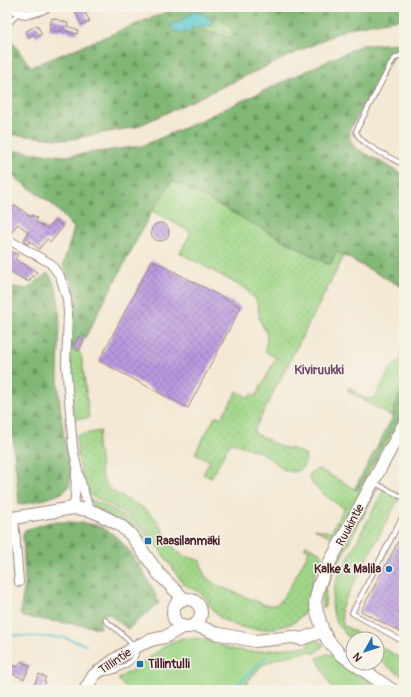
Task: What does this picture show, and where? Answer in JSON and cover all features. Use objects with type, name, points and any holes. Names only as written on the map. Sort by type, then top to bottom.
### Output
[{"type":"street","points":[[15,10],[26,15],[35,14],[48,7]]},
{"type":"street","points":[[7,239],[50,263],[60,276],[67,299],[68,313],[66,364],[73,448],[89,510]]},
{"type":"street","name":"Ruukintie","points":[[392,690],[339,653],[327,639],[323,631],[317,612],[316,602],[319,585],[404,424]]},
{"type":"street","points":[[73,508],[77,467]]},
{"type":"street","points":[[19,582],[11,519],[73,508],[89,510],[120,525],[131,535],[159,574],[184,599]]},
{"type":"street","points":[[159,574],[176,623],[201,627],[215,633],[255,640],[293,637],[299,631],[304,630],[323,631]]},
{"type":"street","points":[[173,612],[178,602],[184,599],[191,600],[197,604],[206,620],[228,635]]},
{"type":"street","name":"Tillintie","points":[[151,640],[164,628],[173,612]]},
{"type":"street","points":[[188,626],[199,620],[201,613]]},
{"type":"street","name":"Tillintie","points":[[85,690],[90,680],[98,671],[135,647],[151,640],[165,637],[188,626]]},
{"type":"lane","points":[[7,26],[15,10]]},
{"type":"lane","points":[[404,55],[393,60],[356,131],[356,136],[363,142],[404,165]]},
{"type":"lane","points":[[373,482],[404,498]]},
{"type":"lane","points":[[404,514],[352,613],[404,642]]},
{"type":"lane","points":[[105,620],[135,647]]},
{"type":"green space","points":[[178,7],[404,7],[404,19],[349,28],[136,127],[66,140],[7,134],[7,35],[31,67]]},
{"type":"green space","points":[[218,19],[226,23],[229,27],[233,35],[231,37],[215,32],[210,33],[198,28],[212,24],[213,20]]},
{"type":"green space","points":[[401,43],[350,129],[350,139],[354,147],[404,175],[404,288],[337,252],[330,265],[172,180],[152,211],[84,340],[78,337],[73,348],[68,348],[69,330],[77,295],[63,265],[74,228],[53,205],[7,172],[7,150],[66,156],[142,146],[362,45]]},
{"type":"green space","points":[[172,179],[329,265],[337,252],[344,256],[253,432],[281,447],[305,454],[306,461],[302,468],[294,472],[284,470],[262,453],[231,442],[211,478],[203,474],[210,461],[195,453],[215,417],[222,417],[237,391],[249,398],[251,394],[256,396],[276,358],[265,351],[267,337],[266,332],[260,321],[256,300],[248,292],[248,290],[180,253],[191,232],[152,211]]},
{"type":"green space","points":[[48,273],[54,283],[59,310],[60,325],[58,380],[64,435],[70,467],[70,481],[66,490],[61,493],[19,505],[7,377],[7,286],[27,289]]},
{"type":"green space","points":[[68,348],[73,348],[79,351],[82,359],[89,418],[74,419]]},
{"type":"green space","points":[[404,355],[404,383],[395,406],[393,417],[349,392],[348,389],[350,387],[368,399],[374,396],[382,385],[390,369]]},
{"type":"green space","points":[[404,383],[404,409],[358,490],[355,488],[394,415],[395,406]]},
{"type":"green space","points":[[404,409],[404,414],[338,537],[333,538],[315,529],[331,532],[344,508],[317,489],[309,477],[311,472],[319,469],[357,490]]},
{"type":"green space","points":[[101,431],[97,448],[100,456],[101,474],[106,483],[117,494],[146,510],[152,515],[160,524],[176,550],[183,556],[200,561],[205,576],[216,585],[266,605],[275,605],[286,593],[309,551],[304,547],[306,545],[321,553],[322,556],[314,575],[310,610],[302,614],[292,623],[267,629],[240,627],[217,615],[203,595],[182,582],[158,547],[140,527],[119,510],[96,498],[86,495],[78,457],[76,437],[77,435]]},
{"type":"green space","points":[[378,488],[329,581],[326,589],[325,607],[322,608],[322,596],[327,578],[374,489]]},
{"type":"green space","points":[[384,489],[399,498],[341,608],[343,625],[354,631],[345,631],[345,634],[336,621],[332,607],[332,599],[336,581]]},
{"type":"green space","points":[[88,499],[120,514],[135,525],[147,538],[144,540],[134,531],[92,506]]},
{"type":"green space","points":[[50,522],[79,522],[100,526],[114,535],[137,562],[159,603],[128,629],[107,613],[101,617],[100,628],[24,617],[20,614],[25,584],[23,534],[25,530]]},
{"type":"green space","points":[[183,638],[202,639],[231,649],[252,652],[309,646],[308,640],[317,640],[324,645],[314,654],[312,651],[278,658],[261,666],[247,682],[248,690],[127,690],[118,679],[146,661],[167,644]]},
{"type":"green space","points":[[385,649],[404,660],[404,677],[385,664]]},
{"type":"green space","points":[[327,654],[334,655],[345,663],[345,671],[357,671],[384,690],[333,690],[317,658]]},
{"type":"water","points":[[197,12],[213,20],[212,24],[193,28],[184,32],[178,32],[171,28],[170,25],[179,22],[192,13]]},
{"type":"building","points":[[78,7],[98,7],[85,13],[90,21],[82,25],[74,9]]},
{"type":"building","points":[[52,18],[68,23],[67,26],[78,30],[77,34],[59,30],[58,32],[49,29]]},
{"type":"building","points":[[37,25],[42,34],[36,37],[34,34],[29,37],[26,31]]},
{"type":"building","points":[[15,205],[31,217],[32,215],[37,218],[35,221],[47,229],[55,220],[63,227],[51,242],[47,239],[39,249],[30,241],[28,244],[23,242],[28,232],[18,224],[10,234],[7,234],[7,226],[10,223],[7,221],[7,215]]},
{"type":"building","points":[[160,223],[166,226],[169,232],[166,238],[160,241],[154,238],[151,232],[154,226]]},
{"type":"building","points":[[9,250],[18,255],[15,259],[37,272],[34,277],[32,276],[29,282],[7,270],[7,254]]},
{"type":"building","points":[[152,260],[241,307],[188,408],[99,361]]},
{"type":"building","points":[[78,337],[84,340],[79,351],[73,348]]},
{"type":"building","points":[[404,531],[404,601],[398,612],[404,616],[404,634],[361,611]]},
{"type":"building","points":[[21,661],[30,666],[24,679],[7,671],[7,662],[18,667]]},
{"type":"building","points":[[39,674],[46,677],[44,681],[46,682],[42,690],[32,690]]},
{"type":"waterway","points":[[7,635],[65,638],[86,645]]},
{"type":"waterway","points":[[231,690],[266,657]]},
{"type":"place","name":"Raasilanmäki","points":[[148,541]]},
{"type":"place","name":"Kalke & Malila","points":[[389,569]]},
{"type":"place","name":"Tillintulli","points":[[140,664]]},
{"type":"district","name":"Kiviruukki","points":[[319,369]]}]
